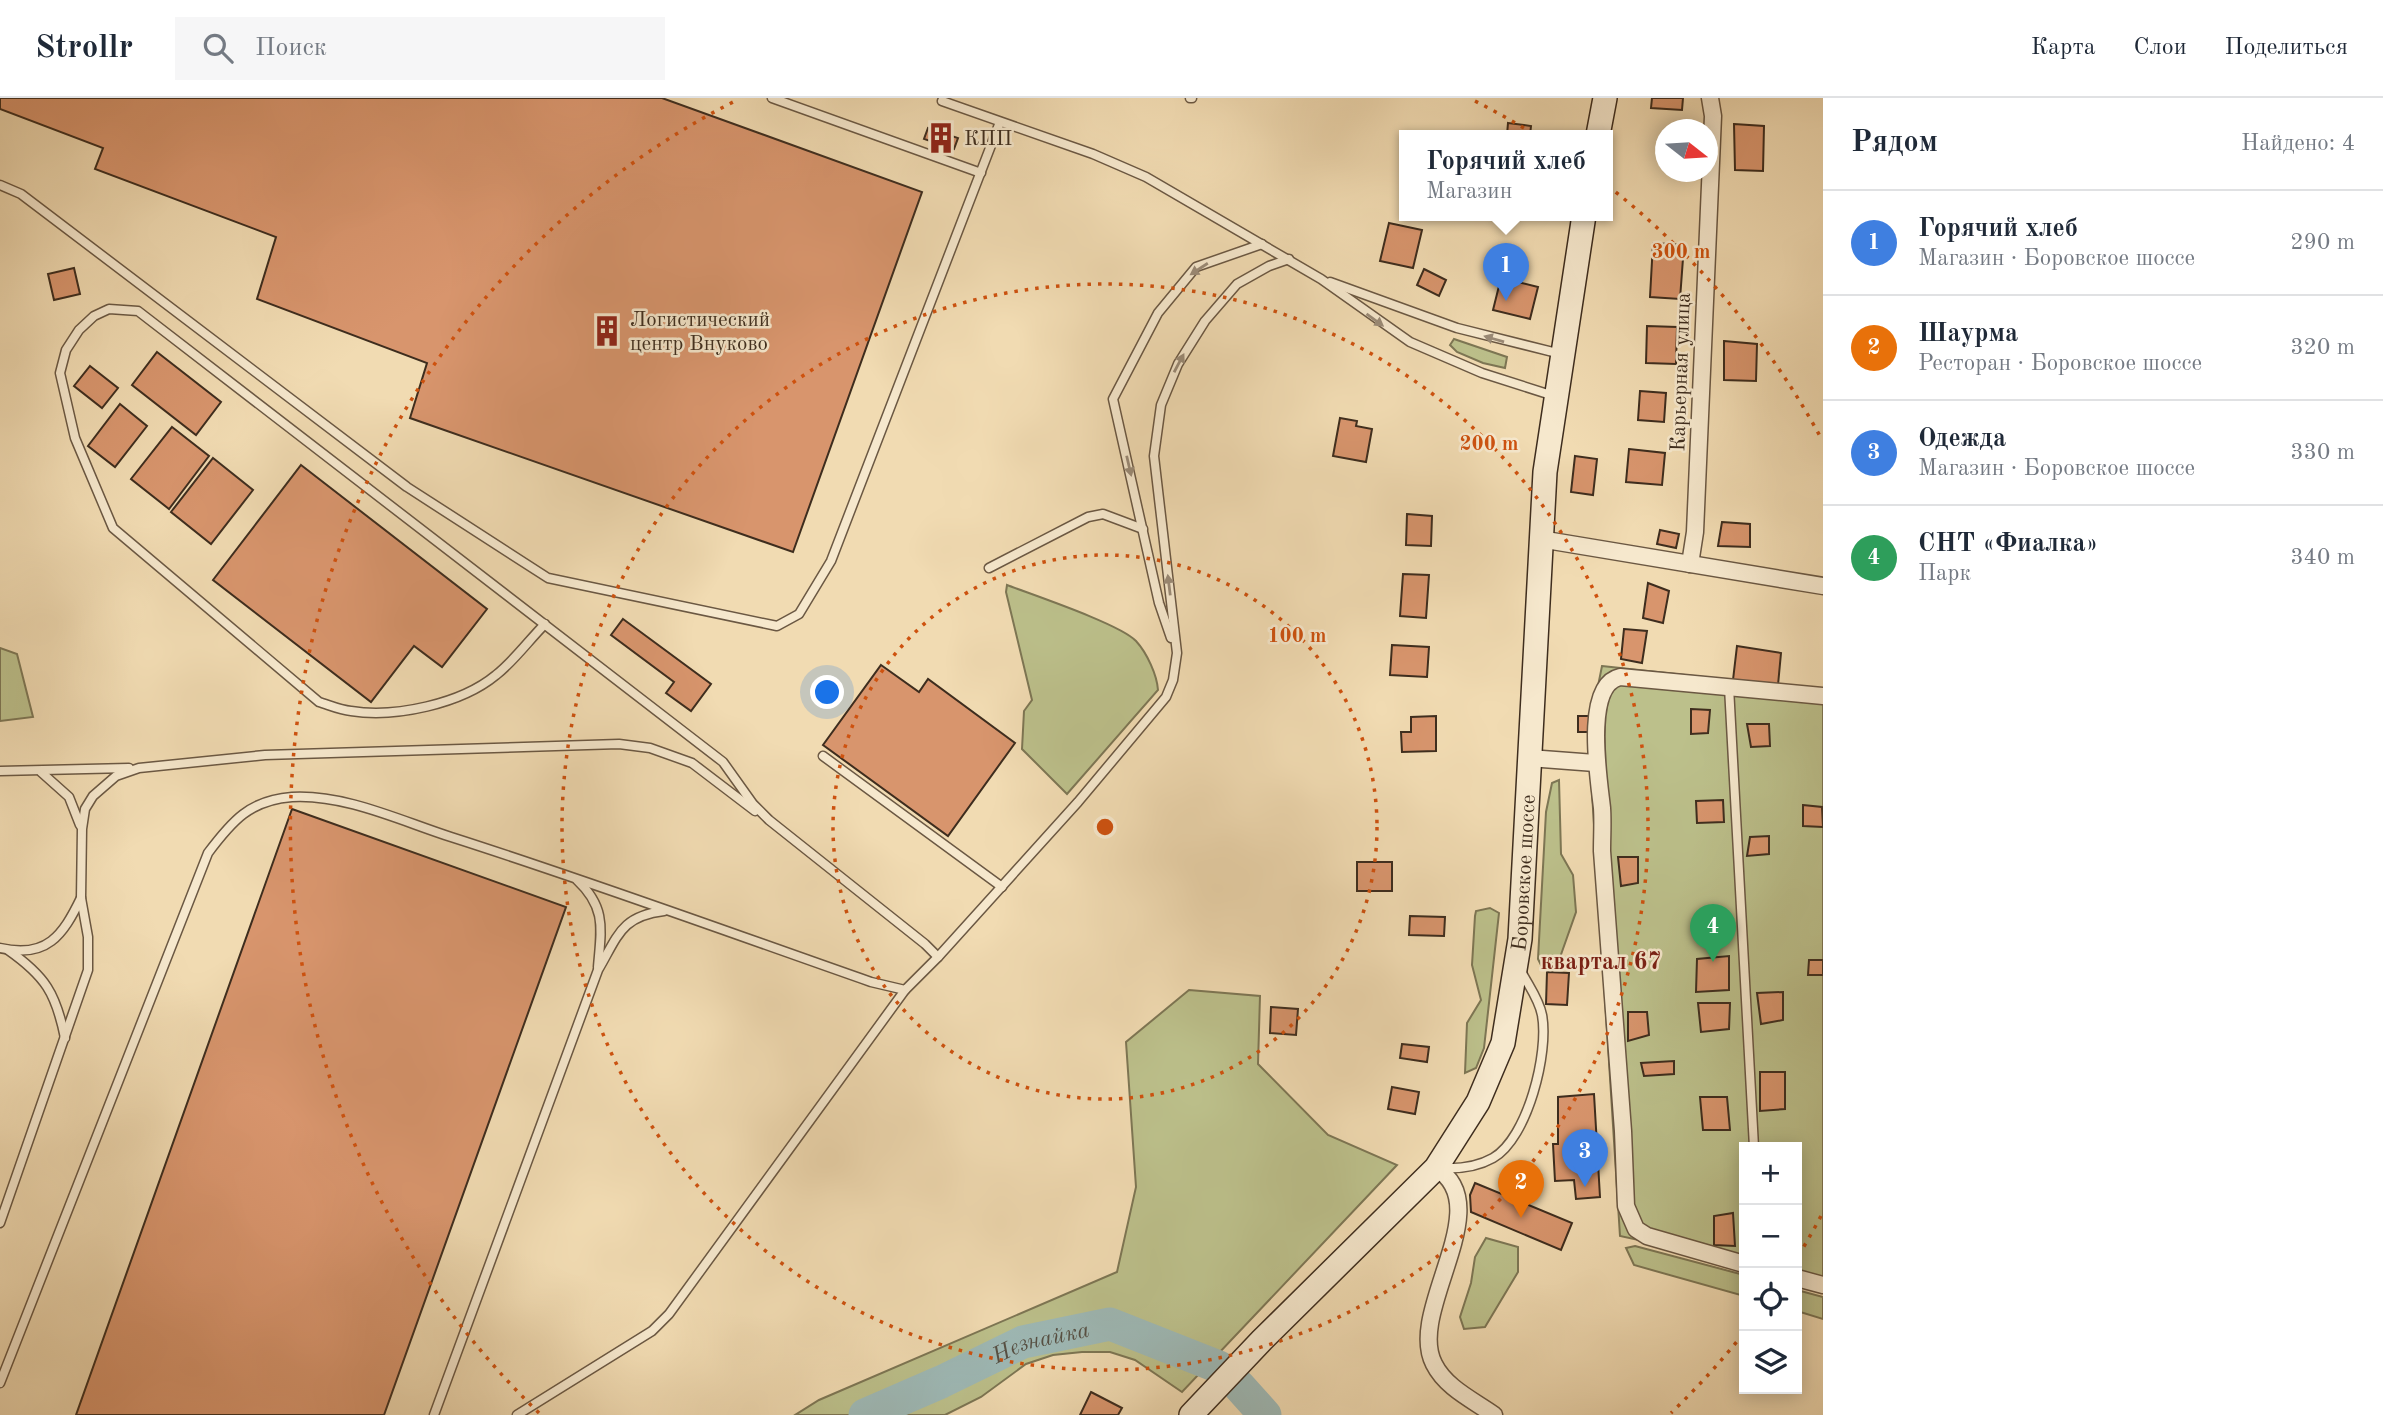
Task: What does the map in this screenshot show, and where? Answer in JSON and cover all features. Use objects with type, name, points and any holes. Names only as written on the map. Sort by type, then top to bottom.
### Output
[{"type":"main road","points":[[1599,130],[1605,98]]},
{"type":"main road","name":"Боровское шоссе","points":[[1192,1414],[1262,1340],[1436,1168],[1478,1102],[1498,1057],[1512,1004],[1517,962],[1540,539],[1554,396],[1583,221]]},
{"type":"street","name":"Карьерная улица","points":[[1690,564],[1695,532],[1713,116],[1710,98]]},
{"type":"street","points":[[1540,539],[1823,586]]},
{"type":"street","points":[[1739,1263],[1647,1236],[1630,1219],[1626,1206],[1623,1130],[1602,851],[1602,811],[1595,764],[1598,709],[1605,686],[1612,679],[1620,677],[1823,696]]},
{"type":"street","points":[[1529,758],[1595,764]]},
{"type":"street","points":[[1436,1168],[1445,1173],[1454,1189],[1457,1218],[1453,1248],[1431,1309],[1428,1347],[1433,1363],[1454,1389],[1494,1415]]},
{"type":"street","points":[[1802,1279],[1823,1284]]},
{"type":"lane","points":[[772,98],[981,173]]},
{"type":"lane","points":[[942,101],[1093,154],[1146,177],[1321,279],[1392,331],[1427,350],[1504,381],[1554,396]]},
{"type":"lane","points":[[0,185],[21,194],[407,487],[548,578],[559,583],[777,626],[799,614],[831,561],[1000,122]]},
{"type":"lane","points":[[1177,653],[1159,603],[1113,399],[1158,313],[1196,267],[1262,244]]},
{"type":"lane","points":[[517,1415],[652,1331],[669,1314],[905,990],[1002,887],[1166,697],[1173,680],[1177,653],[1154,456],[1161,405],[1185,353],[1205,321],[1237,284],[1269,266],[1289,260]]},
{"type":"lane","points":[[1321,279],[1446,325],[1561,354]]},
{"type":"lane","points":[[545,624],[497,675],[475,689],[434,703],[387,712],[351,711],[319,702],[113,528],[75,438],[60,373],[66,350],[79,330],[94,316],[109,309],[138,311],[545,624],[723,762],[753,804],[769,820]]},
{"type":"lane","points":[[989,568],[1088,517],[1103,514],[1143,529]]},
{"type":"lane","points":[[1729,687],[1754,1142]]},
{"type":"lane","points":[[0,771],[139,768],[265,755],[619,744],[650,748],[692,763],[769,820],[938,957]]},
{"type":"lane","points":[[824,756],[1002,887]]},
{"type":"lane","points":[[0,1223],[88,970],[88,937],[81,898],[85,809],[102,785],[139,768]]},
{"type":"lane","points":[[39,770],[51,778],[68,797],[82,829]]},
{"type":"lane","points":[[0,1383],[208,853],[233,820],[261,803],[289,797],[335,800],[573,876],[871,982],[905,990]]},
{"type":"lane","points":[[573,876],[586,888],[601,915],[598,970]]},
{"type":"lane","points":[[4,949],[30,950],[52,943],[68,926],[81,898]]},
{"type":"lane","points":[[434,1415],[598,970],[624,924],[639,915],[667,911]]},
{"type":"lane","points":[[4,949],[34,969],[47,983],[61,1017],[65,1041]]},
{"type":"lane","points":[[1436,1168],[1463,1168],[1496,1157],[1527,1113],[1539,1063],[1543,1026],[1539,1005],[1517,962]]},
{"type":"green space","points":[[1454,339],[1507,357],[1505,368],[1483,363],[1457,352],[1450,345]]},
{"type":"green space","points":[[1007,585],[1095,618],[1127,634],[1144,652],[1156,678],[1158,690],[1067,794],[1022,749],[1024,711],[1032,700],[1006,592]]},
{"type":"green space","points":[[0,648],[17,654],[33,717],[0,721]]},
{"type":"green space","points":[[1602,666],[1823,690],[1823,1280],[1802,1276],[1802,1142],[1739,1142],[1739,1262],[1620,1236],[1591,777],[1596,696]]},
{"type":"green space","points":[[1559,780],[1561,854],[1573,875],[1576,912],[1558,963],[1542,967],[1538,959],[1546,812],[1552,783]]},
{"type":"green space","points":[[1490,908],[1499,913],[1484,1048],[1476,1068],[1465,1073],[1467,1023],[1481,1000],[1472,965],[1475,916],[1476,911]]},
{"type":"green space","points":[[1189,990],[1260,996],[1258,1064],[1328,1135],[1397,1165],[1182,1392],[1135,1360],[1110,1352],[1082,1352],[1053,1355],[1026,1364],[981,1397],[945,1415],[795,1415],[819,1400],[1117,1272],[1136,1187],[1126,1042]]},
{"type":"green space","points":[[1486,1238],[1518,1247],[1518,1272],[1485,1327],[1464,1329],[1460,1317],[1471,1283],[1475,1257]]},
{"type":"green space","points":[[1635,1246],[1739,1274],[1739,1295],[1634,1265],[1626,1248]]},
{"type":"green space","points":[[1802,1291],[1823,1297],[1823,1319],[1802,1313]]},
{"type":"building","name":"Логистический центр Внуково","points":[[0,98],[662,98],[922,192],[793,552],[410,418],[427,363],[257,299],[276,237],[95,169],[103,148],[0,109]]},
{"type":"building","points":[[1652,98],[1683,98],[1682,110],[1651,108]]},
{"type":"building","points":[[1508,123],[1531,126],[1531,130],[1507,130]]},
{"type":"building","points":[[1734,124],[1764,126],[1763,171],[1735,170]]},
{"type":"building","name":"КПП","points":[[928,128],[958,138],[954,149],[924,139]]},
{"type":"building","points":[[1389,223],[1422,230],[1413,268],[1380,261]]},
{"type":"building","points":[[1653,243],[1684,245],[1680,299],[1650,297]]},
{"type":"building","points":[[74,268],[80,294],[54,300],[48,274]]},
{"type":"building","points":[[1424,269],[1446,280],[1439,296],[1417,285]]},
{"type":"building","points":[[1501,278],[1538,287],[1530,319],[1493,310]]},
{"type":"building","points":[[1647,326],[1677,327],[1676,364],[1646,363]]},
{"type":"building","points":[[1724,341],[1757,344],[1756,381],[1724,380]]},
{"type":"building","points":[[157,352],[221,402],[196,435],[132,385]]},
{"type":"building","points":[[90,366],[118,388],[102,408],[74,386]]},
{"type":"building","points":[[1640,391],[1666,393],[1664,422],[1638,420]]},
{"type":"building","points":[[120,404],[147,426],[115,467],[88,446]]},
{"type":"building","points":[[1340,418],[1357,421],[1356,426],[1372,429],[1366,462],[1333,456]]},
{"type":"building","points":[[172,427],[209,456],[169,509],[131,479]]},
{"type":"building","points":[[1629,449],[1665,453],[1662,485],[1626,482]]},
{"type":"building","points":[[1575,456],[1597,459],[1593,495],[1571,492]]},
{"type":"building","points":[[213,458],[253,490],[211,544],[171,512]]},
{"type":"building","points":[[301,465],[487,609],[442,667],[414,646],[371,702],[213,580]]},
{"type":"building","points":[[1407,514],[1432,516],[1431,546],[1406,545]]},
{"type":"building","points":[[1722,522],[1750,524],[1750,547],[1718,546]]},
{"type":"building","points":[[1660,530],[1679,534],[1676,548],[1657,544]]},
{"type":"building","points":[[1403,574],[1429,575],[1426,618],[1400,616]]},
{"type":"building","points":[[1648,583],[1669,591],[1663,623],[1643,618]]},
{"type":"building","points":[[623,619],[711,684],[691,711],[666,693],[674,682],[611,635]]},
{"type":"building","points":[[1624,629],[1647,631],[1642,663],[1621,659]]},
{"type":"building","points":[[1392,645],[1429,647],[1427,677],[1390,675]]},
{"type":"building","points":[[1737,646],[1781,653],[1778,685],[1733,680]]},
{"type":"building","points":[[881,665],[919,692],[928,679],[1015,743],[948,836],[823,745]]},
{"type":"building","points":[[1691,709],[1710,710],[1708,733],[1691,734]]},
{"type":"building","points":[[1436,716],[1436,751],[1402,752],[1401,732],[1411,732],[1411,717]]},
{"type":"building","points":[[1578,716],[1591,716],[1591,732],[1578,732]]},
{"type":"building","points":[[1747,724],[1769,724],[1770,746],[1751,747]]},
{"type":"building","points":[[1723,800],[1724,822],[1697,823],[1696,801]]},
{"type":"building","points":[[1803,805],[1822,807],[1823,827],[1803,826]]},
{"type":"building","points":[[292,809],[566,907],[384,1415],[76,1415]]},
{"type":"building","points":[[1769,836],[1769,854],[1747,856],[1750,837]]},
{"type":"building","points":[[1618,857],[1638,857],[1638,883],[1621,886]]},
{"type":"building","points":[[1357,862],[1392,862],[1392,891],[1357,891]]},
{"type":"building","points":[[1410,916],[1445,917],[1444,936],[1409,935]]},
{"type":"building","points":[[1729,956],[1729,990],[1696,992],[1697,959]]},
{"type":"building","points":[[1809,960],[1823,960],[1823,975],[1808,975]]},
{"type":"building","points":[[1547,972],[1569,973],[1567,1005],[1546,1004]]},
{"type":"building","points":[[1783,992],[1783,1020],[1761,1024],[1757,993]]},
{"type":"building","points":[[1698,1003],[1730,1003],[1729,1029],[1701,1032]]},
{"type":"building","points":[[1271,1007],[1298,1009],[1296,1035],[1270,1033]]},
{"type":"building","points":[[1628,1012],[1647,1012],[1649,1035],[1628,1041]]},
{"type":"building","points":[[1402,1044],[1429,1047],[1427,1062],[1400,1058]]},
{"type":"building","points":[[1674,1061],[1674,1074],[1644,1076],[1641,1063]]},
{"type":"building","points":[[1760,1072],[1785,1072],[1785,1109],[1760,1111]]},
{"type":"building","points":[[1392,1087],[1419,1092],[1415,1114],[1388,1109]]},
{"type":"building","points":[[1594,1094],[1600,1197],[1576,1199],[1574,1180],[1555,1181],[1553,1144],[1558,1144],[1558,1097]]},
{"type":"building","points":[[1700,1097],[1727,1097],[1730,1130],[1703,1130]]},
{"type":"building","points":[[1475,1183],[1572,1223],[1561,1250],[1471,1212],[1470,1195]]},
{"type":"building","points":[[1733,1213],[1735,1246],[1714,1245],[1714,1216]]},
{"type":"building","points":[[1091,1392],[1122,1408],[1118,1415],[1080,1415]]},
{"type":"waterway","name":"Незнайка","points":[[865,1415],[1023,1342],[1110,1324],[1219,1367]]},
{"type":"waterway","name":"Незнайка","points":[[1239,1386],[1265,1415]]},
{"type":"place","name":"КПП","points":[[941,138]]},
{"type":"place","name":"Горячий хлеб","points":[[1506,301]]},
{"type":"place","name":"Логистический центр Внуково","points":[[607,331]]},
{"type":"place","name":"СНТ «Фиалка»","points":[[1713,962]]},
{"type":"place","name":"Одежда","points":[[1585,1187]]},
{"type":"place","name":"Шаурма","points":[[1521,1218]]},
{"type":"district","name":"квартал 67","points":[[1601,961]]}]
